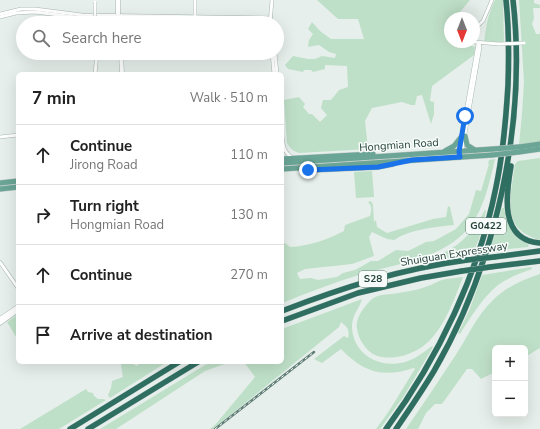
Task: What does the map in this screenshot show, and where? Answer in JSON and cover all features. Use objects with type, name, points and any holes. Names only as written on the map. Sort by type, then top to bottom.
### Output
[{"type":"highway","name":"G0422","points":[[386,429],[418,382],[442,339],[470,274],[490,213],[499,172],[507,104],[509,51],[506,0]]},
{"type":"highway","name":"G0422","points":[[396,429],[438,363],[456,327],[488,245],[507,166],[513,117],[516,51],[513,0]]},
{"type":"highway","points":[[513,117],[514,137],[507,191],[508,215],[510,223],[518,234],[529,241],[540,243]]},
{"type":"highway","name":"Shuiguan Expressway","points":[[284,310],[333,292],[383,276],[467,260],[540,251]]},
{"type":"highway","name":"Shuiguan Expressway","points":[[284,320],[358,293],[421,278],[540,261]]},
{"type":"highway","points":[[70,429],[176,364]]},
{"type":"highway","points":[[88,429],[195,364]]},
{"type":"main road","points":[[441,153],[454,146],[463,136],[467,145],[476,150]]},
{"type":"main road","name":"Hongmian Road","points":[[519,150],[540,144]]},
{"type":"main road","name":"Hongmian Road","points":[[284,163],[441,153],[540,149]]},
{"type":"main road","name":"Hongmian Road","points":[[284,169],[412,160],[476,150],[492,152]]},
{"type":"main road","points":[[284,159],[363,154],[398,156]]},
{"type":"main road","points":[[0,183],[16,181]]},
{"type":"main road","points":[[0,189],[16,187]]},
{"type":"street","points":[[119,0],[120,16]]},
{"type":"street","points":[[195,0],[195,16]]},
{"type":"street","points":[[271,16],[272,0]]},
{"type":"street","points":[[480,23],[483,21],[492,0]]},
{"type":"street","points":[[95,1],[95,16]]},
{"type":"street","points":[[0,16],[28,9],[86,16]]},
{"type":"street","points":[[480,43],[524,43]]},
{"type":"street","points":[[460,153],[480,48]]},
{"type":"street","points":[[95,72],[96,60]]},
{"type":"street","points":[[120,60],[120,72]]},
{"type":"street","points":[[274,60],[275,72]]},
{"type":"street","points":[[0,137],[16,135]]},
{"type":"street","points":[[284,150],[289,156],[295,158]]},
{"type":"street","points":[[0,262],[16,285]]},
{"type":"street","points":[[0,319],[16,308]]},
{"type":"street","points":[[0,323],[16,311]]},
{"type":"green space","points":[[317,0],[470,0],[460,12],[444,12],[444,48],[475,48],[474,55],[432,86],[430,101],[434,102],[434,114],[431,124],[422,95],[417,96],[415,105],[402,102],[372,108],[365,121],[368,149],[299,153],[291,148],[287,143],[284,100],[299,97],[305,104],[303,107],[309,114],[312,114],[320,122],[327,115],[321,108],[323,100],[331,100],[339,90],[348,87],[347,66],[325,65],[325,69],[313,72],[311,70],[304,70],[303,72],[288,69],[285,65],[293,56],[308,59],[315,59],[322,56],[335,58],[336,54],[329,52],[319,45],[308,47],[309,40],[313,34],[308,29],[312,22],[320,31],[331,39],[364,39],[358,19],[338,19]]},
{"type":"green space","points":[[495,0],[503,0],[504,42],[484,42],[489,15]]},
{"type":"green space","points":[[519,0],[534,0],[534,3],[540,5],[540,8],[533,8],[534,18],[532,24],[536,34],[540,34],[540,142],[519,145],[524,82]]},
{"type":"green space","points":[[540,158],[540,240],[527,235],[518,228],[513,220],[510,199],[515,164],[518,161]]},
{"type":"green space","points":[[495,159],[482,206],[473,223],[456,240],[431,254],[402,264],[349,278],[284,302],[284,243],[290,247],[304,245],[324,240],[344,231],[345,225],[370,216],[371,207],[368,202],[371,201],[373,205],[374,222],[376,220],[377,227],[387,233],[433,219],[446,217],[448,206],[450,207],[454,225],[415,231],[394,240],[387,239],[372,232],[369,237],[374,256],[352,264],[305,269],[297,273],[300,279],[311,278],[318,280],[337,277],[343,273],[355,270],[371,261],[378,261],[396,250],[408,251],[426,242],[434,241],[456,229],[469,214],[476,190],[481,191],[489,160]]},
{"type":"green space","points":[[372,171],[374,197],[356,198],[354,172]]},
{"type":"green space","points":[[502,208],[504,208],[507,220],[512,230],[519,238],[529,245],[528,247],[490,251]]},
{"type":"green space","points":[[485,210],[479,239],[473,253],[430,261],[429,259],[448,251],[469,234]]},
{"type":"green space","points":[[531,267],[532,269],[506,280],[492,290],[477,308],[460,334],[458,333],[469,311],[482,275]]},
{"type":"green space","points":[[540,274],[540,348],[528,355],[528,345],[492,345],[492,374],[481,379],[472,369],[467,369],[442,404],[435,404],[426,413],[418,429],[406,429],[457,353],[477,319],[487,306],[498,295],[521,281]]},
{"type":"green space","points":[[463,277],[452,305],[442,324],[436,333],[422,347],[399,357],[386,358],[371,353],[361,341],[357,331],[357,322],[361,312],[375,297],[421,288],[445,279]]},
{"type":"green space","points":[[362,299],[353,318],[352,327],[357,345],[370,358],[386,363],[396,364],[412,359],[432,346],[433,347],[404,396],[380,429],[376,429],[392,407],[415,369],[393,373],[374,371],[358,364],[341,349],[322,363],[314,359],[344,336],[348,338],[348,328],[341,322],[339,327],[213,429],[210,429],[255,377],[245,364],[284,364],[284,328]]},
{"type":"green space","points":[[16,315],[16,337],[7,322]]},
{"type":"green space","points":[[133,364],[137,366],[138,364],[164,364],[110,398],[108,395],[112,381],[123,377],[121,365]]},
{"type":"green space","points":[[207,364],[224,364],[205,371],[116,429],[100,429]]},
{"type":"green space","points":[[86,389],[88,392],[93,393],[98,399],[106,400],[59,429],[20,429]]},
{"type":"railway","points":[[215,429],[314,352]]},
{"type":"route","points":[[308,170],[378,167],[412,160],[460,157],[459,152],[465,116]]}]
